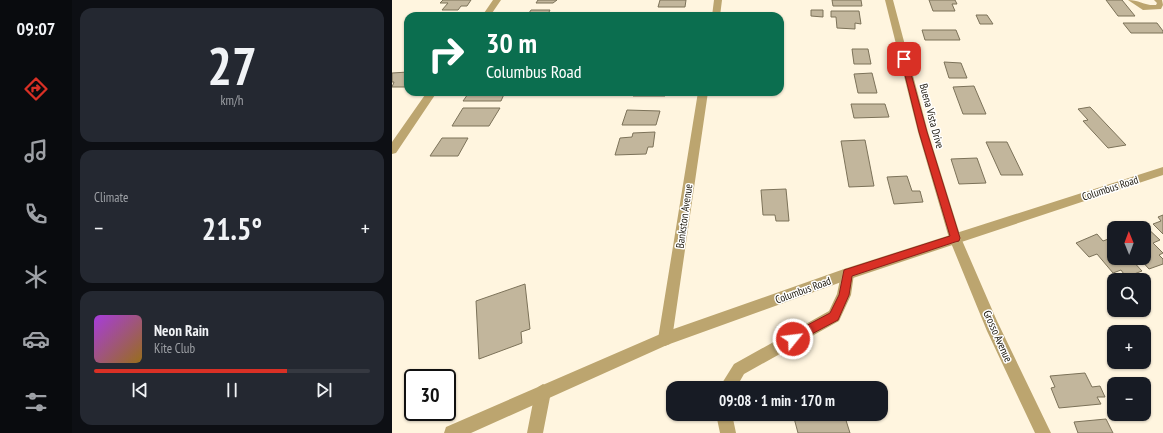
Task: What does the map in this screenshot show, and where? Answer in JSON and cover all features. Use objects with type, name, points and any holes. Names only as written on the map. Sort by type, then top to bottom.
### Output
[{"type":"street","points":[[489,12],[497,0]]},
{"type":"street","points":[[716,12],[718,0]]},
{"type":"street","name":"Buena Vista Drive","points":[[889,0],[923,132],[955,238]]},
{"type":"street","points":[[392,150],[429,96]]},
{"type":"street","name":"Bankston Avenue","points":[[666,340],[702,96]]},
{"type":"street","name":"Columbus Road","points":[[452,433],[543,392],[666,340],[847,274],[1163,171]]},
{"type":"street","name":"Grosso Avenue","points":[[955,238],[992,326],[1043,433]]},
{"type":"street","points":[[731,381],[739,369],[834,316],[844,295],[847,274]]},
{"type":"street","points":[[535,433],[543,392]]},
{"type":"street","points":[[725,421],[728,433]]},
{"type":"lane","points":[[1132,0],[1146,8],[1158,7],[1160,3],[1158,0]]},
{"type":"building","points":[[443,0],[471,0],[467,6],[461,6],[458,10],[442,10],[448,3],[440,3]]},
{"type":"building","points":[[538,0],[557,0],[553,3],[536,3]]},
{"type":"building","points":[[660,0],[686,0],[685,7],[658,7]]},
{"type":"building","points":[[832,0],[861,0],[862,6],[833,6]]},
{"type":"building","points":[[929,0],[955,0],[957,4],[952,4],[955,11],[933,11]]},
{"type":"building","points":[[1106,0],[1122,0],[1135,16],[1118,16]]},
{"type":"building","points":[[531,10],[550,10],[549,12],[530,12]]},
{"type":"building","points":[[811,10],[823,10],[823,17],[811,16]]},
{"type":"building","points":[[831,11],[859,11],[861,24],[855,23],[855,29],[837,28],[836,17],[831,17]]},
{"type":"building","points":[[976,15],[987,15],[993,24],[980,24]]},
{"type":"building","points":[[1123,23],[1157,23],[1163,33],[1131,33]]},
{"type":"building","points":[[922,30],[956,30],[960,40],[925,40]]},
{"type":"building","points":[[852,49],[868,49],[871,64],[854,64]]},
{"type":"building","points":[[944,62],[961,63],[967,78],[949,78]]},
{"type":"building","points":[[404,72],[404,87],[392,87],[394,82],[392,82],[392,73]]},
{"type":"building","points":[[872,73],[877,93],[858,93],[854,74]]},
{"type":"building","points":[[974,86],[986,114],[963,114],[953,87]]},
{"type":"building","points":[[467,96],[503,96],[501,101],[463,101]]},
{"type":"building","points":[[851,104],[885,104],[889,117],[854,118]]},
{"type":"building","points":[[1090,107],[1126,145],[1108,148],[1083,121],[1088,120],[1078,109]]},
{"type":"building","points":[[463,108],[500,108],[489,126],[452,126]]},
{"type":"building","points":[[627,110],[660,111],[656,125],[622,125]]},
{"type":"building","points":[[655,132],[653,147],[648,147],[646,154],[615,155],[620,138],[632,137],[633,133]]},
{"type":"building","points":[[442,138],[468,138],[458,156],[430,156]]},
{"type":"building","points":[[865,140],[874,186],[849,187],[841,141]]},
{"type":"building","points":[[986,142],[1007,142],[1023,175],[1001,175]]},
{"type":"building","points":[[977,158],[986,183],[959,184],[951,159]]},
{"type":"building","points":[[907,176],[912,191],[920,191],[923,202],[894,204],[887,177]]},
{"type":"building","points":[[786,189],[789,221],[776,221],[775,215],[763,215],[761,190]]},
{"type":"building","points":[[1163,215],[1163,234],[1153,224],[1161,221],[1158,217]]},
{"type":"building","points":[[1151,232],[1160,240],[1153,243],[1163,253],[1159,255],[1163,259],[1163,264],[1149,269],[1145,265],[1151,265]]},
{"type":"building","points":[[1097,234],[1103,241],[1107,240],[1107,265],[1136,265],[1142,271],[1137,273],[1123,273],[1121,270],[1113,273],[1097,254],[1089,257],[1076,243]]},
{"type":"building","points":[[525,284],[530,329],[521,332],[522,343],[479,359],[476,301]]},
{"type":"building","points":[[1085,373],[1092,387],[1100,386],[1105,397],[1097,397],[1101,404],[1059,408],[1051,388],[1055,387],[1050,376]]},
{"type":"building","points":[[1106,419],[1113,433],[1078,433],[1074,422]]},
{"type":"building","points":[[795,421],[846,421],[850,433],[798,433]]},
{"type":"route","points":[[793,339],[834,316],[844,295],[847,274],[955,238],[923,132],[904,59]]}]
